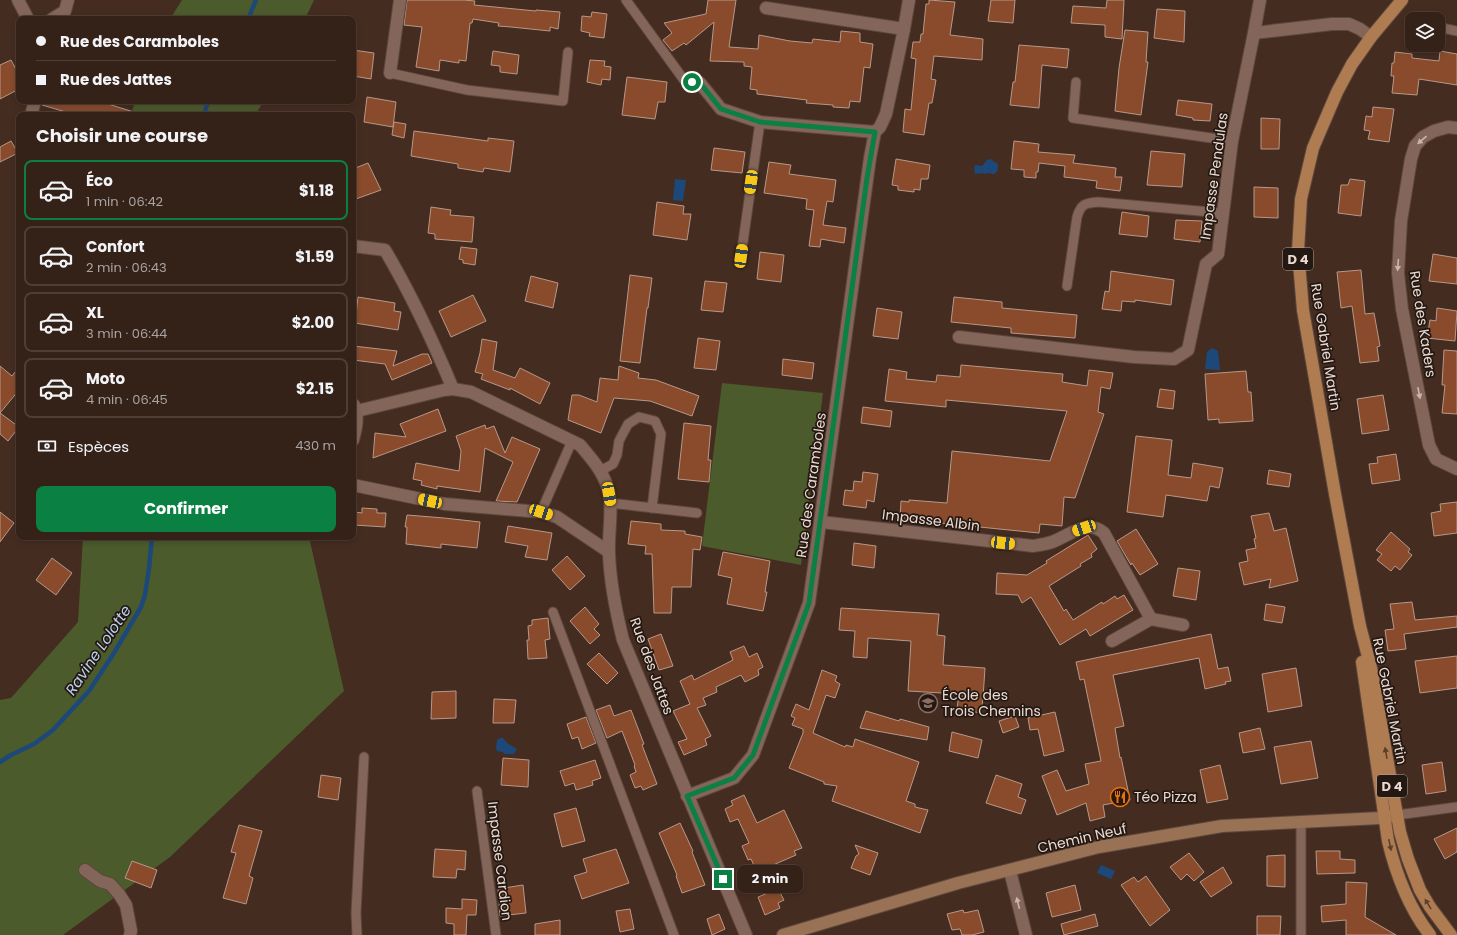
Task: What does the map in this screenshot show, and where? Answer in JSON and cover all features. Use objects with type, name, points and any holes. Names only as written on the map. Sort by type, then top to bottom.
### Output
[{"type":"main road","name":"Rue Gabriel Martin","points":[[1402,0],[1370,37],[1352,64],[1337,92],[1313,148],[1301,199],[1298,251],[1303,310],[1360,626],[1372,672],[1391,816],[1388,841],[1394,863],[1420,922],[1430,935]]},
{"type":"main road","name":"Rue Gabriel Martin","points":[[1391,816],[1400,832],[1408,859],[1420,890],[1430,907],[1451,935]]},
{"type":"street","points":[[18,0],[26,16]]},
{"type":"street","points":[[57,16],[65,11],[68,0]]},
{"type":"street","points":[[390,73],[400,0]]},
{"type":"street","name":"Rue des Caramboles","points":[[687,796],[734,778],[753,755],[809,603],[866,186],[875,132],[880,127],[886,114],[909,0]]},
{"type":"street","name":"Impasse Pendulas","points":[[959,338],[1174,360],[1188,350],[1206,264],[1218,254],[1232,141],[1260,0]]},
{"type":"street","points":[[766,8],[904,29]]},
{"type":"street","points":[[1254,33],[1332,24],[1348,24],[1360,29],[1370,37]]},
{"type":"street","points":[[700,83],[721,109],[760,122],[875,132]]},
{"type":"street","name":"Rue des Kaders","points":[[1457,128],[1448,127],[1434,131],[1423,137],[1415,146],[1411,159],[1401,221],[1398,273],[1402,309],[1429,445],[1436,459],[1457,469]]},
{"type":"street","points":[[356,246],[385,250],[403,282],[441,359],[453,389]]},
{"type":"street","name":"Rue des Jattes","points":[[356,408],[453,389],[471,392],[572,441],[580,446],[600,472],[607,486],[610,503],[609,552],[613,591],[623,640],[746,935]]},
{"type":"street","points":[[356,486],[445,504],[541,512],[557,517],[609,552]]},
{"type":"street","name":"Impasse Albin","points":[[821,522],[1033,546],[1053,542],[1071,532],[1084,528],[1095,528],[1104,534],[1151,619]]},
{"type":"street","points":[[1112,641],[1151,619],[1183,625]]},
{"type":"street","name":"Chemin Neuf","points":[[783,935],[958,883],[1010,871],[1099,847],[1222,826],[1380,818],[1391,816]]},
{"type":"street","points":[[86,870],[100,880],[110,884],[119,894],[126,905],[131,931],[130,935]]},
{"type":"street","points":[[1010,871],[1026,935]]},
{"type":"lane","points":[[626,0],[684,80],[700,83]]},
{"type":"lane","points":[[1445,28],[1457,31]]},
{"type":"lane","points":[[390,73],[467,90],[563,101],[568,52]]},
{"type":"lane","points":[[1076,82],[1073,118],[1232,141]]},
{"type":"lane","points":[[741,256],[760,122]]},
{"type":"lane","points":[[1067,286],[1077,217],[1080,208],[1086,203],[1098,202],[1222,213]]},
{"type":"lane","points":[[600,472],[613,464],[617,455],[619,441],[628,424],[638,417],[655,421],[661,434],[652,508]]},
{"type":"lane","points":[[541,512],[572,441]]},
{"type":"lane","points":[[610,503],[697,513]]},
{"type":"lane","points":[[553,612],[674,935]]},
{"type":"lane","points":[[357,935],[356,913],[364,757]]},
{"type":"lane","name":"Impasse Cardion","points":[[477,791],[496,935]]},
{"type":"lane","points":[[1391,816],[1457,807]]},
{"type":"lane","points":[[1301,821],[1301,935]]},
{"type":"green space","points":[[182,0],[314,0],[306,16],[172,16]]},
{"type":"green space","points":[[134,104],[262,104],[257,112],[132,112]]},
{"type":"green space","points":[[722,383],[823,393],[801,565],[702,546]]},
{"type":"green space","points":[[83,540],[310,540],[344,691],[170,857],[63,935],[0,935],[0,700],[11,698],[78,622]]},
{"type":"water","points":[[990,159],[998,164],[998,169],[994,174],[975,174],[974,167],[976,165],[982,166],[987,160]]},
{"type":"water","points":[[675,179],[686,180],[683,201],[673,200]]},
{"type":"water","points":[[1212,348],[1218,351],[1220,370],[1205,369],[1207,352]]},
{"type":"water","points":[[503,738],[507,743],[517,749],[514,754],[504,754],[503,752],[497,751],[497,740]]},
{"type":"water","points":[[1101,865],[1115,871],[1111,879],[1097,873]]},
{"type":"building","points":[[407,0],[464,0],[475,1],[474,5],[560,12],[558,29],[550,27],[550,31],[498,26],[499,23],[473,19],[472,23],[470,23],[466,61],[459,60],[459,63],[440,60],[439,71],[416,67],[422,27],[404,25]]},
{"type":"building","points":[[708,0],[736,0],[729,47],[758,49],[759,35],[790,41],[812,43],[813,39],[840,42],[841,31],[860,33],[860,42],[873,44],[870,68],[864,67],[860,102],[850,101],[849,108],[833,107],[833,105],[806,103],[807,100],[757,94],[757,90],[750,89],[752,67],[744,66],[744,62],[710,61],[714,22],[686,45],[684,43],[672,51],[663,40],[672,33],[664,23],[706,14]]},
{"type":"building","points":[[929,0],[955,2],[950,35],[983,39],[982,60],[934,56],[931,79],[936,80],[932,103],[929,103],[924,135],[903,132],[905,109],[911,110],[916,59],[911,58],[913,42],[920,42],[921,34],[923,34],[926,4],[929,4]]},
{"type":"building","points":[[991,0],[1015,0],[1013,23],[988,21]]},
{"type":"building","points":[[1107,0],[1124,0],[1122,39],[1105,37],[1105,25],[1071,23],[1073,6],[1106,8]]},
{"type":"building","points":[[1157,9],[1185,11],[1184,42],[1154,38]]},
{"type":"building","points":[[592,12],[607,14],[604,38],[589,36],[590,33],[581,31],[582,16],[591,17]]},
{"type":"building","points":[[1125,30],[1148,32],[1146,62],[1148,62],[1141,115],[1115,111],[1119,68]]},
{"type":"building","points":[[1019,45],[1069,49],[1067,68],[1042,65],[1039,108],[1010,105],[1013,82],[1015,82]]},
{"type":"building","points":[[356,50],[374,53],[371,79],[356,76]]},
{"type":"building","points":[[493,51],[519,55],[517,74],[500,72],[500,66],[491,65]]},
{"type":"building","points":[[1395,52],[1412,54],[1412,58],[1439,61],[1440,52],[1457,54],[1457,85],[1419,79],[1417,95],[1392,93],[1394,76],[1391,76]]},
{"type":"building","points":[[11,60],[16,69],[16,91],[0,99],[0,65]]},
{"type":"building","points":[[590,60],[605,61],[604,66],[611,67],[610,80],[602,79],[601,85],[587,82]]},
{"type":"building","points":[[627,77],[667,82],[665,102],[658,102],[655,119],[622,115]]},
{"type":"building","points":[[367,97],[396,102],[393,127],[364,122]]},
{"type":"building","points":[[1178,100],[1212,104],[1210,121],[1193,120],[1193,118],[1176,115]]},
{"type":"building","points":[[108,104],[134,112],[66,112],[42,105]]},
{"type":"building","points":[[1373,107],[1394,109],[1389,142],[1368,139],[1370,131],[1364,130],[1366,116],[1372,117]]},
{"type":"building","points":[[1261,118],[1280,119],[1279,149],[1261,149]]},
{"type":"building","points":[[394,122],[406,124],[404,138],[392,135]]},
{"type":"building","points":[[414,131],[488,141],[488,138],[514,141],[510,172],[484,168],[483,172],[458,168],[458,164],[411,156]]},
{"type":"building","points":[[11,141],[16,150],[16,154],[0,162],[0,147]]},
{"type":"building","points":[[1014,141],[1039,144],[1038,152],[1075,155],[1073,163],[1116,168],[1115,177],[1122,177],[1120,191],[1096,188],[1097,181],[1064,177],[1065,166],[1039,163],[1036,178],[1024,177],[1024,170],[1011,169]]},
{"type":"building","points":[[714,148],[745,152],[742,173],[711,170]]},
{"type":"building","points":[[1151,151],[1185,154],[1182,187],[1147,185]]},
{"type":"building","points":[[896,159],[930,165],[928,179],[921,179],[920,190],[914,189],[914,192],[898,190],[898,186],[892,185]]},
{"type":"building","points":[[769,162],[791,165],[789,174],[836,180],[833,202],[827,201],[823,225],[846,228],[844,243],[821,239],[820,247],[809,246],[814,210],[806,209],[807,199],[764,193]]},
{"type":"building","points":[[368,163],[381,190],[356,199],[356,168]]},
{"type":"building","points":[[1350,179],[1365,181],[1361,216],[1338,213],[1341,185],[1348,185]]},
{"type":"building","points":[[1254,187],[1278,188],[1278,218],[1254,217]]},
{"type":"building","points":[[657,202],[684,206],[683,214],[691,214],[687,240],[653,235]]},
{"type":"building","points":[[431,207],[451,210],[450,215],[474,217],[472,242],[435,239],[435,234],[428,233]]},
{"type":"building","points":[[1122,212],[1149,216],[1147,237],[1119,234]]},
{"type":"building","points":[[1176,220],[1202,221],[1200,242],[1174,239]]},
{"type":"building","points":[[461,247],[477,249],[475,265],[463,263],[463,260],[459,259]]},
{"type":"building","points":[[760,252],[784,255],[781,282],[757,279]]},
{"type":"building","points":[[1433,254],[1457,258],[1457,284],[1429,281]]},
{"type":"building","points":[[1361,270],[1365,314],[1374,313],[1380,346],[1377,347],[1379,361],[1360,363],[1352,306],[1341,308],[1337,272]]},
{"type":"building","points":[[1111,271],[1174,280],[1171,305],[1135,300],[1135,302],[1122,301],[1121,311],[1102,309],[1105,291],[1109,292]]},
{"type":"building","points":[[630,275],[652,278],[640,363],[620,361]]},
{"type":"building","points":[[531,276],[558,283],[553,308],[525,301]]},
{"type":"building","points":[[705,281],[727,283],[723,312],[701,310]]},
{"type":"building","points":[[473,295],[486,321],[451,337],[439,311]]},
{"type":"building","points":[[358,297],[395,303],[394,311],[401,312],[398,330],[356,323]]},
{"type":"building","points":[[954,297],[1002,302],[1002,308],[1077,315],[1075,338],[1011,333],[1011,328],[951,322]]},
{"type":"building","points":[[877,308],[902,312],[898,339],[873,336]]},
{"type":"building","points":[[1437,308],[1457,311],[1455,341],[1427,338],[1430,320],[1436,321]]},
{"type":"building","points":[[698,338],[720,341],[716,370],[694,368]]},
{"type":"building","points":[[482,339],[497,342],[493,370],[515,378],[520,368],[550,383],[540,404],[510,388],[510,390],[481,379],[483,374],[475,372]]},
{"type":"building","points":[[356,346],[397,351],[393,366],[422,354],[428,354],[432,363],[392,380],[385,364],[356,360]]},
{"type":"building","points":[[1444,350],[1457,351],[1457,414],[1442,413],[1445,385],[1442,385]]},
{"type":"building","points":[[783,359],[814,363],[812,379],[782,375]]},
{"type":"building","points":[[961,365],[1063,374],[1062,382],[1087,386],[1089,370],[1113,373],[1110,389],[1101,387],[1098,412],[1104,414],[1075,498],[1064,497],[1062,526],[1040,524],[1039,533],[900,519],[901,501],[909,502],[909,500],[947,503],[952,451],[1050,461],[1067,411],[946,400],[946,407],[885,401],[889,369],[907,372],[906,379],[936,382],[937,375],[960,377]]},
{"type":"building","points":[[0,366],[12,376],[16,371],[16,394],[0,413]]},
{"type":"building","points":[[619,366],[639,373],[638,378],[656,380],[699,396],[692,416],[650,401],[614,398],[601,433],[568,420],[572,395],[579,395],[597,402],[600,378],[618,380]]},
{"type":"building","points":[[1246,371],[1248,392],[1251,392],[1253,421],[1219,423],[1219,419],[1208,420],[1205,374]]},
{"type":"building","points":[[1160,389],[1175,391],[1173,409],[1157,407]]},
{"type":"building","points":[[1383,395],[1389,430],[1362,434],[1357,399]]},
{"type":"building","points":[[863,407],[892,411],[890,427],[861,423]]},
{"type":"building","points":[[438,409],[446,431],[373,458],[375,433],[406,437],[400,424]]},
{"type":"building","points":[[0,413],[16,425],[16,431],[8,441],[0,434]]},
{"type":"building","points":[[684,423],[711,426],[708,460],[711,460],[709,482],[678,479]]},
{"type":"building","points":[[485,425],[486,429],[494,426],[505,453],[512,437],[540,449],[517,502],[496,501],[513,462],[485,448],[480,492],[437,486],[437,489],[421,485],[422,481],[413,479],[416,463],[459,471],[461,451],[456,436]]},
{"type":"building","points":[[1136,436],[1172,440],[1168,475],[1191,478],[1193,463],[1223,468],[1219,488],[1210,486],[1207,501],[1166,495],[1163,517],[1127,512]]},
{"type":"building","points":[[1396,454],[1400,480],[1372,484],[1369,464],[1378,463],[1377,457]]},
{"type":"building","points":[[1269,470],[1291,474],[1289,487],[1267,484]]},
{"type":"building","points":[[863,472],[878,474],[874,502],[867,500],[866,508],[843,505],[845,490],[853,491],[854,481],[862,482]]},
{"type":"building","points":[[1457,502],[1457,533],[1434,536],[1431,513],[1441,511],[1440,504]]},
{"type":"building","points":[[362,508],[377,509],[377,513],[386,513],[385,527],[356,525],[356,512],[362,513]]},
{"type":"building","points":[[0,512],[14,523],[0,542]]},
{"type":"building","points":[[1269,513],[1274,531],[1286,528],[1298,581],[1269,588],[1271,579],[1244,585],[1239,563],[1248,561],[1246,550],[1256,548],[1254,539],[1256,538],[1251,516]]},
{"type":"building","points":[[407,515],[480,522],[477,548],[441,544],[441,548],[406,544],[407,527],[405,527]]},
{"type":"building","points":[[631,521],[661,524],[661,530],[685,531],[685,534],[702,537],[700,550],[693,549],[691,587],[672,587],[671,613],[654,613],[652,554],[645,554],[646,546],[628,544]]},
{"type":"building","points":[[508,526],[552,533],[547,560],[525,557],[528,546],[505,542]]},
{"type":"building","points":[[1136,529],[1158,564],[1140,575],[1132,563],[1131,565],[1117,541]]},
{"type":"building","points":[[1391,532],[1410,549],[1408,552],[1412,555],[1400,570],[1395,566],[1391,571],[1377,560],[1382,554],[1376,550]]},
{"type":"building","points":[[1088,535],[1097,549],[1091,554],[1092,557],[1080,564],[1081,566],[1049,586],[1064,611],[1066,609],[1073,620],[1102,602],[1103,604],[1115,596],[1117,599],[1124,595],[1133,610],[1090,636],[1086,629],[1060,645],[1031,597],[1022,603],[1018,595],[996,594],[997,573],[1027,575],[1047,563],[1046,561]]},
{"type":"building","points":[[854,543],[876,546],[874,568],[852,565]]},
{"type":"building","points":[[723,552],[770,561],[765,592],[767,592],[763,611],[727,604],[732,578],[718,575]]},
{"type":"building","points":[[567,556],[585,576],[570,590],[552,570]]},
{"type":"building","points":[[52,558],[72,573],[56,595],[36,580]]},
{"type":"building","points":[[1178,568],[1200,571],[1196,600],[1173,596]]},
{"type":"building","points":[[1412,602],[1415,620],[1457,616],[1457,627],[1404,634],[1406,649],[1388,651],[1385,630],[1394,629],[1390,604]]},
{"type":"building","points":[[1266,604],[1285,607],[1282,623],[1264,620]]},
{"type":"building","points":[[585,607],[599,624],[594,629],[600,635],[590,644],[570,621]]},
{"type":"building","points":[[841,608],[939,614],[937,635],[945,636],[943,665],[985,668],[981,713],[957,709],[959,694],[908,691],[911,641],[868,638],[867,658],[853,657],[855,631],[839,630]]},
{"type":"building","points":[[548,618],[550,639],[545,640],[547,658],[528,659],[528,626],[532,625],[532,620]]},
{"type":"building","points":[[661,634],[673,666],[659,670],[648,639]]},
{"type":"building","points":[[1211,634],[1218,669],[1228,667],[1231,681],[1225,682],[1226,684],[1205,689],[1199,658],[1113,675],[1124,726],[1115,728],[1120,758],[1121,757],[1130,800],[1103,805],[1105,817],[1090,821],[1086,803],[1057,815],[1042,776],[1057,770],[1066,791],[1089,784],[1085,764],[1101,761],[1084,679],[1080,680],[1076,662]]},
{"type":"building","points":[[744,646],[749,657],[757,653],[763,667],[758,670],[759,675],[745,682],[741,675],[716,687],[717,692],[703,698],[706,705],[697,708],[711,736],[705,739],[707,745],[684,755],[678,742],[687,739],[673,711],[690,704],[680,681],[692,675],[694,680],[733,660],[730,652]]},
{"type":"building","points":[[599,653],[618,673],[607,684],[587,664]]},
{"type":"building","points":[[1457,656],[1457,688],[1420,693],[1415,661]]},
{"type":"building","points":[[1296,668],[1302,706],[1268,712],[1262,674]]},
{"type":"building","points":[[822,670],[837,676],[835,681],[840,684],[835,698],[826,695],[813,733],[845,747],[846,745],[853,747],[855,739],[919,762],[906,801],[915,804],[915,807],[928,810],[920,833],[832,801],[837,786],[824,784],[824,782],[789,768],[803,733],[803,729],[792,725],[795,718],[791,716],[796,704],[809,710]]},
{"type":"building","points":[[456,691],[456,718],[431,719],[432,692]]},
{"type":"building","points":[[494,699],[516,700],[514,723],[493,723]]},
{"type":"building","points":[[610,705],[614,716],[631,710],[644,744],[642,745],[657,784],[643,790],[641,786],[635,788],[630,775],[636,772],[635,765],[622,731],[607,738],[596,710]]},
{"type":"building","points":[[866,711],[899,721],[900,719],[929,727],[927,740],[860,728]]},
{"type":"building","points":[[1055,712],[1064,751],[1044,756],[1038,729],[1030,730],[1028,718]]},
{"type":"building","points":[[1015,716],[1019,727],[1003,733],[999,721]]},
{"type":"building","points":[[586,717],[596,743],[582,749],[578,737],[572,739],[567,724]]},
{"type":"building","points":[[1260,728],[1265,749],[1243,753],[1239,733]]},
{"type":"building","points":[[952,732],[982,740],[978,758],[949,751]]},
{"type":"building","points":[[1311,741],[1318,778],[1281,784],[1274,747]]},
{"type":"building","points":[[503,758],[529,760],[528,787],[501,785]]},
{"type":"building","points":[[595,760],[601,778],[592,781],[593,785],[576,790],[574,783],[565,786],[560,771]]},
{"type":"building","points":[[1442,762],[1446,791],[1426,794],[1422,765]]},
{"type":"building","points":[[1220,765],[1228,799],[1207,803],[1200,770]]},
{"type":"building","points":[[321,775],[341,778],[338,800],[318,797]]},
{"type":"building","points":[[996,775],[1022,784],[1018,797],[1026,800],[1021,814],[986,803]]},
{"type":"building","points":[[744,795],[757,823],[784,810],[802,848],[794,851],[796,855],[757,872],[751,859],[748,860],[742,846],[749,843],[738,819],[730,822],[725,809],[733,805],[731,801]]},
{"type":"building","points":[[576,808],[585,841],[562,847],[554,814]]},
{"type":"building","points":[[680,823],[693,851],[692,852],[705,885],[682,893],[676,876],[677,875],[659,833]]},
{"type":"building","points":[[239,825],[262,831],[249,876],[253,878],[246,904],[223,898],[236,853],[231,852]]},
{"type":"building","points":[[1457,828],[1457,852],[1445,859],[1434,839]]},
{"type":"building","points":[[855,845],[878,853],[870,875],[851,868],[856,856],[859,854]]},
{"type":"building","points":[[435,849],[466,851],[465,870],[457,869],[456,878],[433,877]]},
{"type":"building","points":[[616,849],[629,883],[582,899],[574,876],[587,872],[583,859]]},
{"type":"building","points":[[1316,851],[1340,851],[1340,859],[1355,860],[1355,873],[1317,874]]},
{"type":"building","points":[[1189,853],[1204,872],[1194,881],[1187,874],[1181,880],[1170,867]]},
{"type":"building","points":[[1285,855],[1285,887],[1267,886],[1267,856]]},
{"type":"building","points":[[132,861],[157,870],[151,888],[125,878]]},
{"type":"building","points":[[1223,867],[1232,883],[1211,897],[1200,882]]},
{"type":"building","points":[[1146,876],[1170,910],[1150,926],[1121,885],[1134,877],[1138,882]]},
{"type":"building","points":[[1346,882],[1367,883],[1365,917],[1396,935],[1346,935],[1346,920],[1322,922],[1321,906],[1346,904]]},
{"type":"building","points":[[523,885],[526,913],[500,916],[498,889]]},
{"type":"building","points":[[1075,885],[1081,910],[1052,917],[1046,893]]},
{"type":"building","points":[[778,889],[784,900],[778,903],[780,908],[765,915],[758,897]]},
{"type":"building","points":[[462,899],[477,900],[476,915],[467,915],[466,935],[454,935],[454,924],[446,923],[446,908],[462,909]]},
{"type":"building","points":[[630,909],[634,929],[620,932],[616,911]]},
{"type":"building","points":[[963,910],[964,913],[978,910],[984,932],[972,935],[962,935],[960,929],[952,930],[947,914]]},
{"type":"building","points":[[719,914],[725,929],[712,935],[707,919]]},
{"type":"building","points":[[1095,914],[1098,926],[1064,935],[1061,924]]},
{"type":"building","points":[[1257,916],[1281,916],[1280,935],[1257,935]]},
{"type":"building","points":[[560,920],[560,935],[535,935],[535,924]]},
{"type":"waterway","name":"Ravine Lolotte","points":[[249,16],[256,0]]},
{"type":"waterway","name":"Ravine Lolotte","points":[[205,112],[207,104]]},
{"type":"waterway","name":"Ravine Lolotte","points":[[0,762],[34,744],[53,730],[89,691],[114,653],[141,607],[145,595],[152,540]]},
{"type":"place","name":"École des Trois Chemins","points":[[928,703]]},
{"type":"place","name":"Téo Pizza","points":[[1120,797]]},
{"type":"route","points":[[692,82],[700,83],[721,109],[760,122],[875,132],[867,178],[809,603],[753,755],[734,778],[687,796],[723,879]]}]
